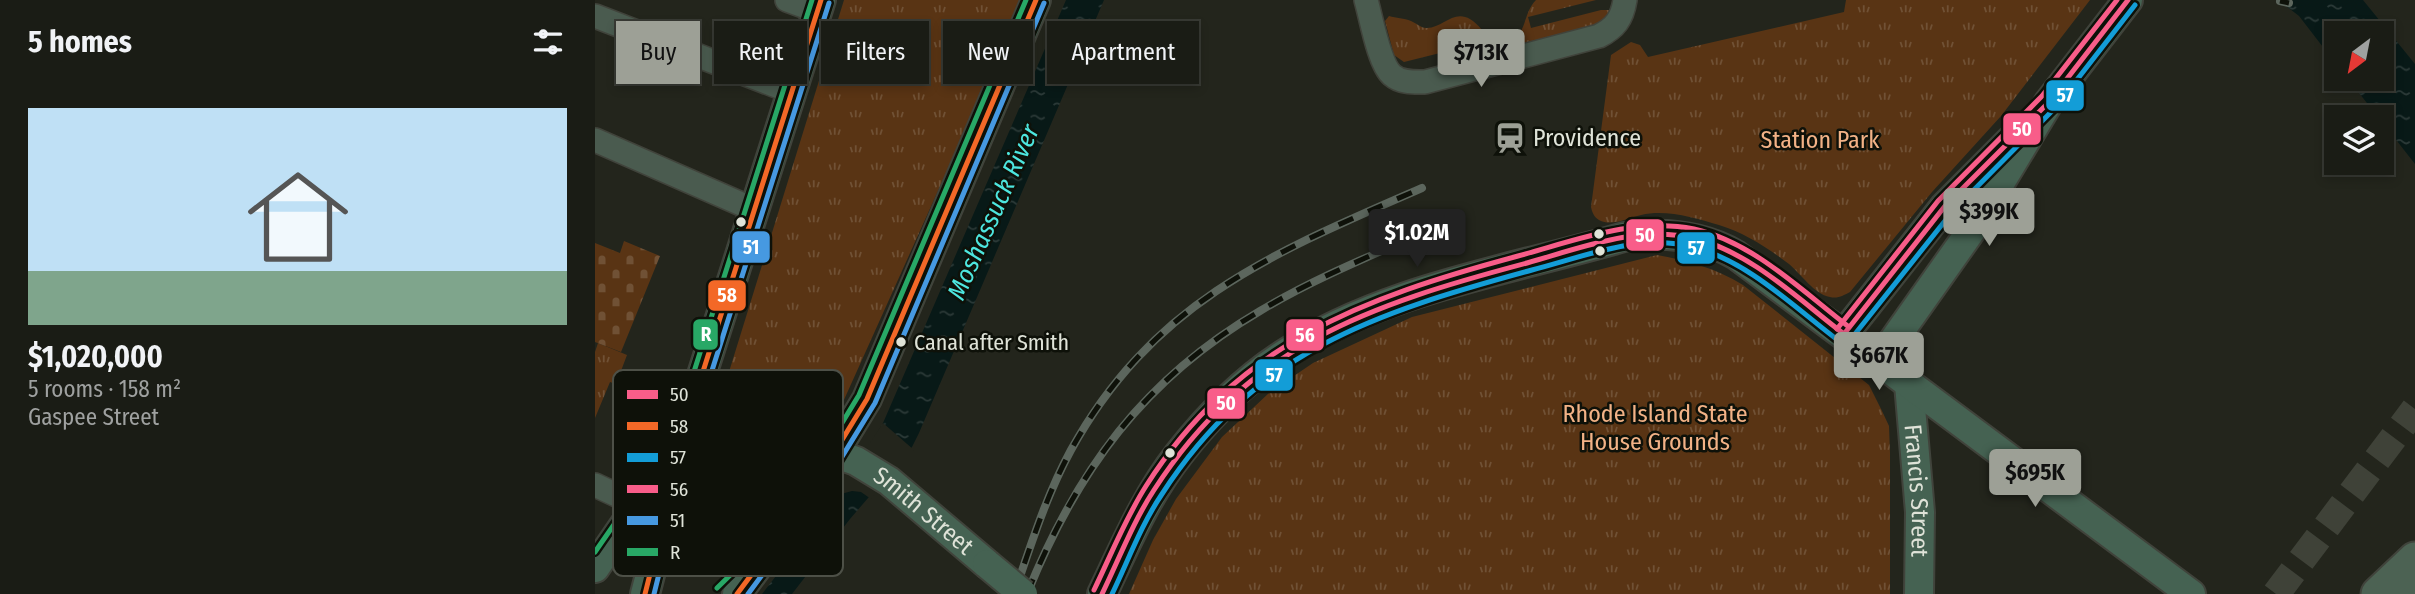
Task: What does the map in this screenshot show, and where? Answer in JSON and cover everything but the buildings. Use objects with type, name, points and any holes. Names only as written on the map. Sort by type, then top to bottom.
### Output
[{"type":"highway","points":[[2378,594],[2413,573]]},
{"type":"main road","points":[[843,460],[1036,0]]},
{"type":"main road","points":[[1879,361],[1973,228],[2049,102],[2128,0]]},
{"type":"main road","points":[[705,370],[819,6]]},
{"type":"main road","points":[[1844,334],[1945,206],[2049,102]]},
{"type":"main road","points":[[1103,594],[1129,537],[1154,491],[1179,454],[1242,387],[1282,355],[1326,330],[1370,310],[1466,279],[1624,237],[1661,234],[1693,238],[1732,252],[2191,594]]},
{"type":"main road","name":"Francis Street","points":[[1909,384],[1920,512],[1919,594]]},
{"type":"main road","name":"Smith Street","points":[[843,455],[889,481],[1023,594]]},
{"type":"main road","points":[[595,568],[613,542]]},
{"type":"main road","points":[[645,594],[650,576]]},
{"type":"main road","points":[[723,594],[744,576]]},
{"type":"main road","points":[[737,594],[750,576]]},
{"type":"street","points":[[787,0],[819,6]]},
{"type":"street","points":[[1366,0],[1384,63],[1391,75],[1406,82],[1425,82],[1599,36],[1614,28],[1621,17],[1625,0]]},
{"type":"street","points":[[595,16],[792,92]]},
{"type":"street","points":[[595,140],[755,210]]},
{"type":"street","points":[[595,485],[613,493]]},
{"type":"green space","points":[[844,0],[1021,0],[1013,21],[943,21],[943,84],[986,84],[843,402],[843,370],[730,370],[821,74],[821,84],[929,84],[929,21],[838,21]]},
{"type":"green space","points":[[1536,0],[1596,0],[1528,17],[1531,28],[1601,10],[1613,10],[1600,25],[1514,48],[1514,39]]},
{"type":"green space","name":"Station Park","points":[[1846,0],[2090,0],[2001,116],[1932,192],[1850,292],[1838,297],[1824,295],[1773,252],[1719,225],[1660,213],[1615,222],[1604,222],[1596,217],[1591,207],[1611,55],[1631,42],[1640,45],[1648,57],[1844,12]]},
{"type":"green space","points":[[1389,16],[1426,28],[1459,16],[1466,17],[1482,30],[1457,37],[1458,43],[1489,37],[1493,40],[1493,52],[1487,54],[1484,42],[1404,62],[1394,55],[1385,21]]},
{"type":"green space","points":[[624,241],[660,256],[621,352],[595,342],[595,243],[620,253]]},
{"type":"green space","name":"Rhode Island State House Grounds","points":[[1657,255],[1701,266],[1743,285],[1869,385],[1889,426],[1890,594],[1129,594],[1153,540],[1176,499],[1222,437],[1269,393],[1313,363],[1412,317]]},
{"type":"green space","points":[[598,343],[627,355],[621,370],[613,370],[613,383],[610,382],[595,418],[595,352]]},
{"type":"water","points":[[1066,0],[1104,0],[1095,21],[1057,21]]},
{"type":"water","points":[[2278,0],[2363,0],[2380,21],[2324,21],[2324,48],[2299,16]]},
{"type":"water","points":[[2394,38],[2415,64],[2415,164],[2394,137],[2394,105],[2369,105],[2357,91],[2394,91]]},
{"type":"water","name":"Moshassuck River","points":[[1047,44],[1047,84],[1068,84],[919,433],[912,447],[843,528],[843,488],[883,423],[1030,84],[1033,84],[1033,76]]},
{"type":"water","points":[[776,576],[806,576],[792,594],[762,594]]},
{"type":"pier","points":[[883,423],[914,450],[871,499],[861,492],[843,494],[843,483]]},
{"type":"tunnel","points":[[2276,594],[2415,409]]},
{"type":"railway","points":[[2280,1],[2289,3]]},
{"type":"railway","points":[[1014,594],[1046,503],[1062,467],[1104,399],[1140,355],[1179,318],[1222,287],[1317,235],[1422,188]]},
{"type":"railway","points":[[1027,594],[1068,507],[1092,468],[1148,398],[1182,366],[1219,338],[1281,299],[1434,228]]},
{"type":"transit line","name":"R","points":[[695,370],[812,0]]},
{"type":"transit line","name":"58","points":[[703,370],[821,0]]},
{"type":"transit line","name":"R","points":[[843,421],[859,395],[1026,0]]},
{"type":"transit line","name":"58","points":[[843,438],[867,399],[1036,0]]},
{"type":"transit line","name":"56","points":[[1837,329],[1938,201],[2042,96],[2117,0]]},
{"type":"transit line","name":"50","points":[[1844,334],[1945,206],[2049,102],[2128,0]]},
{"type":"transit line","name":"51","points":[[712,370],[829,3]]},
{"type":"transit line","name":"51","points":[[843,455],[875,403],[1044,3]]},
{"type":"transit line","name":"57","points":[[1851,339],[1952,212],[2055,108],[2135,5]]},
{"type":"transit line","name":"56","points":[[1094,590],[1146,486],[1182,437],[1221,396],[1263,361],[1308,333],[1407,290],[1605,232],[1672,226],[1716,235],[1757,256],[1849,327]]},
{"type":"transit line","name":"50","points":[[1102,594],[1146,502],[1191,440],[1230,399],[1272,366],[1317,338],[1364,315],[1415,296],[1609,240],[1651,234],[1672,235],[1693,238],[1735,254],[1773,278],[1844,334]]},
{"type":"transit line","name":"57","points":[[1112,594],[1154,506],[1198,445],[1237,405],[1278,372],[1323,344],[1370,322],[1421,303],[1611,248],[1673,243],[1693,247],[1733,263],[1770,286],[1839,341]]},
{"type":"transit line","name":"R","points":[[595,552],[613,526]]},
{"type":"transit line","name":"58","points":[[645,594],[650,576]]},
{"type":"transit line","name":"51","points":[[654,594],[658,576]]},
{"type":"transit line","name":"R","points":[[717,588],[729,576]]},
{"type":"transit line","name":"58","points":[[737,594],[750,576]]},
{"type":"transit line","name":"51","points":[[748,594],[761,576]]},
{"type":"place","name":"Providence","points":[[1510,138]]},
{"type":"place","name":"Canal after Smith","points":[[901,342]]}]
